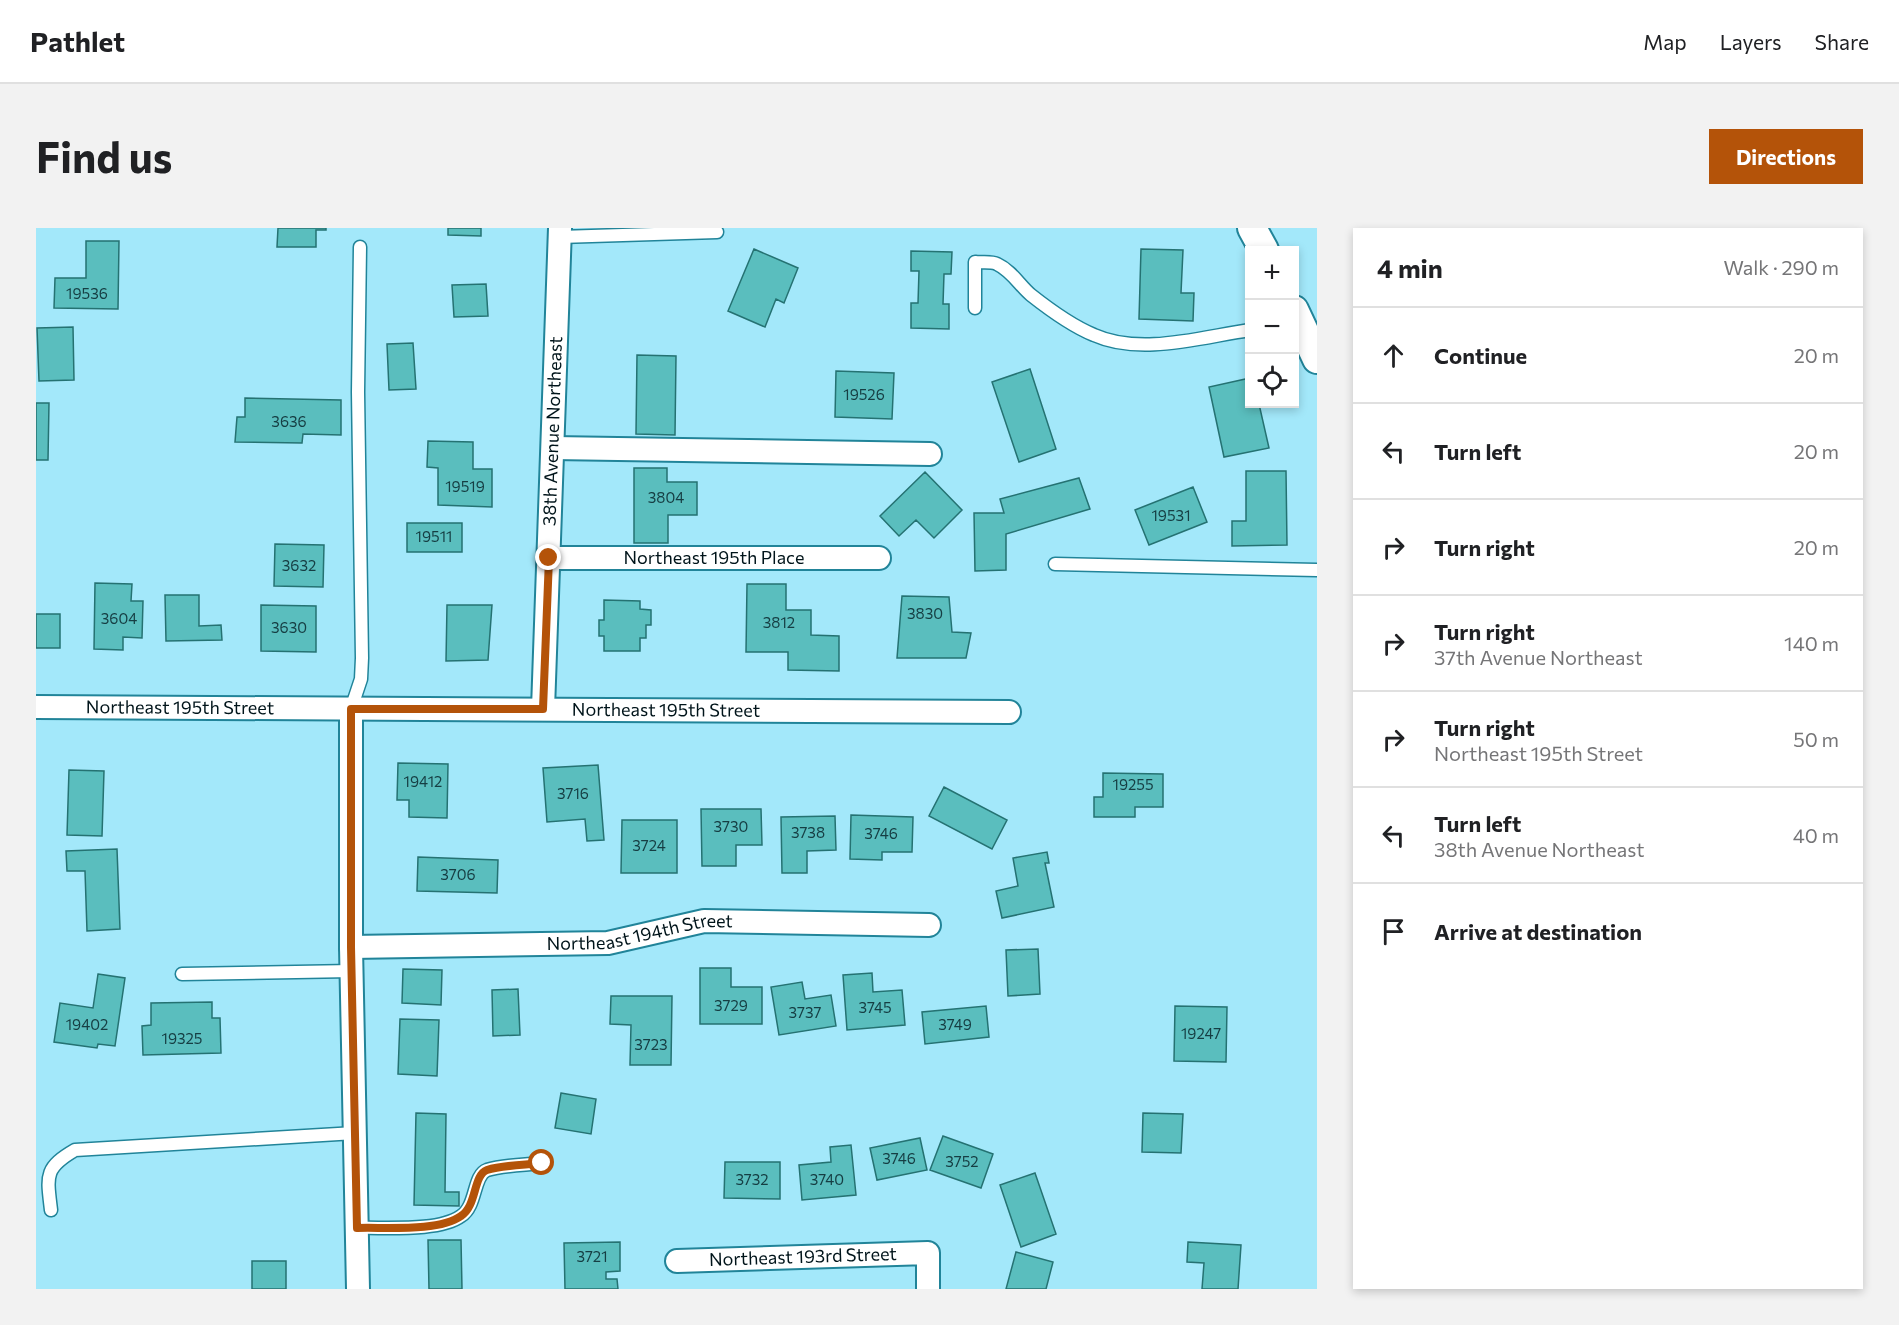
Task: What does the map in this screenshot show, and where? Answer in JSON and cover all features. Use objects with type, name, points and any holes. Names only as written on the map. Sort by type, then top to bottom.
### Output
[{"type":"street","points":[[1252,228],[1262,246]]},
{"type":"street","name":"38th Avenue Northeast","points":[[543,709],[560,233]]},
{"type":"street","points":[[1302,320],[1317,359]]},
{"type":"street","points":[[553,448],[930,454]]},
{"type":"street","name":"Northeast 195th Place","points":[[549,558],[879,558]]},
{"type":"street","name":"Northeast 195th Street","points":[[36,707],[1009,712]]},
{"type":"street","points":[[351,709],[351,947],[358,1289]]},
{"type":"street","name":"Northeast 194th Street","points":[[351,947],[608,943],[704,921],[929,925]]},
{"type":"street","name":"Northeast 193rd Street","points":[[677,1261],[928,1253],[928,1289]]},
{"type":"lane","points":[[560,233],[717,232]]},
{"type":"lane","points":[[351,709],[361,679],[362,658],[357,392],[360,247]]},
{"type":"lane","points":[[975,308],[975,262],[996,263],[1030,294],[1061,317],[1095,336],[1130,343],[1158,344],[1245,331]]},
{"type":"lane","points":[[1055,564],[1317,570]]},
{"type":"lane","points":[[182,974],[352,971]]},
{"type":"lane","points":[[51,1210],[47,1177],[55,1162],[75,1150],[355,1133]]},
{"type":"lane","points":[[357,1228],[445,1224],[463,1215],[476,1195],[478,1178],[486,1171],[542,1163]]},
{"type":"building","points":[[278,228],[326,228],[326,230],[316,230],[316,247],[277,247]]},
{"type":"building","points":[[448,228],[481,228],[481,236],[448,235]]},
{"type":"building","points":[[86,241],[119,241],[118,309],[54,308],[55,278],[86,278]]},
{"type":"building","points":[[754,249],[798,268],[784,303],[776,299],[765,327],[728,311]]},
{"type":"building","points":[[1141,249],[1183,250],[1181,293],[1194,293],[1193,321],[1139,319]]},
{"type":"building","points":[[911,251],[952,252],[951,274],[944,274],[943,304],[949,304],[949,329],[911,328],[911,303],[918,303],[919,271],[911,271]]},
{"type":"building","points":[[486,284],[488,316],[454,317],[452,285]]},
{"type":"building","points":[[73,327],[74,380],[39,381],[37,328]]},
{"type":"building","points":[[413,343],[416,389],[389,390],[387,344]]},
{"type":"building","points":[[637,355],[676,356],[675,435],[636,434]]},
{"type":"building","points":[[1030,369],[1056,449],[1019,462],[992,382]]},
{"type":"building","points":[[836,371],[894,373],[892,419],[835,417]]},
{"type":"building","points":[[1245,379],[1245,408],[1260,408],[1269,448],[1224,457],[1209,387]]},
{"type":"building","points":[[245,398],[341,400],[341,435],[303,434],[302,443],[235,442],[237,417],[245,417]]},
{"type":"building","points":[[36,403],[49,403],[48,460],[36,460]]},
{"type":"building","points":[[428,441],[473,442],[473,469],[492,469],[492,507],[438,505],[438,468],[427,467]]},
{"type":"building","points":[[634,468],[667,468],[667,482],[697,482],[697,515],[668,515],[668,543],[634,543]]},
{"type":"building","points":[[1246,471],[1286,471],[1287,545],[1232,546],[1232,521],[1246,521]]},
{"type":"building","points":[[925,472],[962,510],[934,538],[916,520],[899,536],[880,516]]},
{"type":"building","points":[[1079,478],[1090,509],[1006,534],[1006,570],[975,571],[974,513],[1004,513],[1000,499]]},
{"type":"building","points":[[1193,487],[1207,522],[1149,545],[1135,510]]},
{"type":"building","points":[[407,523],[462,523],[462,552],[407,552]]},
{"type":"building","points":[[275,544],[324,545],[323,587],[274,586]]},
{"type":"building","points":[[95,583],[132,584],[131,601],[143,601],[142,638],[123,637],[123,650],[94,649]]},
{"type":"building","points":[[747,584],[786,584],[786,610],[811,610],[811,635],[839,636],[839,671],[788,670],[788,652],[746,652]]},
{"type":"building","points":[[165,595],[199,595],[199,626],[221,625],[222,640],[166,641]]},
{"type":"building","points":[[902,596],[949,597],[952,632],[971,633],[966,658],[897,658]]},
{"type":"building","points":[[604,600],[640,601],[640,609],[651,610],[651,625],[646,625],[646,638],[640,638],[640,651],[604,651],[604,636],[599,636],[599,620],[604,620]]},
{"type":"building","points":[[261,605],[316,606],[316,652],[261,651]]},
{"type":"building","points":[[447,605],[492,605],[488,660],[446,661]]},
{"type":"building","points":[[36,614],[60,614],[60,648],[36,648]]},
{"type":"building","points":[[398,763],[448,764],[447,818],[409,817],[409,800],[397,800]]},
{"type":"building","points":[[598,765],[604,840],[587,841],[585,819],[547,822],[543,768]]},
{"type":"building","points":[[69,770],[104,771],[102,836],[67,835]]},
{"type":"building","points":[[1103,773],[1163,774],[1163,807],[1135,807],[1135,817],[1094,817],[1094,797],[1103,797]]},
{"type":"building","points":[[944,787],[1007,820],[992,849],[929,816]]},
{"type":"building","points":[[701,809],[761,809],[762,845],[736,845],[736,866],[702,866]]},
{"type":"building","points":[[851,815],[913,817],[912,852],[882,852],[882,860],[850,859]]},
{"type":"building","points":[[835,816],[836,850],[807,851],[807,873],[782,873],[781,817]]},
{"type":"building","points":[[622,820],[677,820],[677,873],[621,873]]},
{"type":"building","points":[[117,849],[120,929],[87,931],[85,871],[67,871],[66,851]]},
{"type":"building","points":[[1047,852],[1049,863],[1045,863],[1054,907],[1002,918],[996,891],[1018,886],[1013,858]]},
{"type":"building","points":[[418,857],[498,860],[497,893],[417,891]]},
{"type":"building","points":[[1038,949],[1040,994],[1008,996],[1006,950]]},
{"type":"building","points":[[700,968],[731,968],[731,987],[762,987],[762,1024],[700,1024]]},
{"type":"building","points":[[403,969],[442,970],[441,1005],[402,1003]]},
{"type":"building","points":[[872,973],[873,992],[902,990],[905,1025],[847,1030],[843,975]]},
{"type":"building","points":[[98,974],[125,978],[115,1046],[98,1044],[97,1048],[54,1042],[60,1003],[93,1008]]},
{"type":"building","points":[[802,982],[805,999],[831,995],[836,1026],[779,1035],[771,987]]},
{"type":"building","points":[[518,989],[520,1035],[493,1036],[492,990]]},
{"type":"building","points":[[611,996],[672,996],[671,1065],[630,1065],[631,1025],[610,1024]]},
{"type":"building","points":[[212,1002],[212,1018],[220,1018],[221,1053],[143,1055],[142,1026],[151,1025],[151,1003]]},
{"type":"building","points":[[986,1006],[989,1037],[925,1044],[922,1012]]},
{"type":"building","points":[[1175,1006],[1227,1007],[1226,1062],[1174,1061]]},
{"type":"building","points":[[400,1019],[439,1020],[437,1076],[398,1074]]},
{"type":"building","points":[[561,1093],[596,1099],[591,1134],[555,1128]]},
{"type":"building","points":[[416,1113],[446,1114],[445,1192],[459,1192],[459,1206],[414,1205]]},
{"type":"building","points":[[1143,1113],[1183,1114],[1181,1153],[1142,1152]]},
{"type":"building","points":[[943,1136],[993,1154],[981,1188],[930,1170]]},
{"type":"building","points":[[920,1138],[927,1170],[877,1180],[870,1148]]},
{"type":"building","points":[[851,1145],[856,1195],[802,1200],[799,1165],[831,1162],[830,1147]]},
{"type":"building","points":[[725,1162],[780,1162],[780,1199],[724,1198]]},
{"type":"building","points":[[1035,1173],[1056,1234],[1021,1247],[1000,1185]]},
{"type":"building","points":[[428,1240],[461,1240],[462,1289],[429,1289]]},
{"type":"building","points":[[620,1242],[620,1271],[606,1272],[606,1279],[617,1279],[618,1289],[565,1289],[564,1243]]},
{"type":"building","points":[[1188,1242],[1241,1245],[1238,1289],[1202,1289],[1204,1263],[1187,1262]]},
{"type":"building","points":[[1016,1252],[1053,1262],[1046,1289],[1006,1289]]},
{"type":"building","points":[[252,1261],[286,1261],[286,1289],[252,1289]]},
{"type":"route","points":[[542,1163],[486,1171],[478,1178],[476,1195],[463,1215],[445,1224],[357,1228],[351,947],[351,709],[543,709],[549,558]]}]
